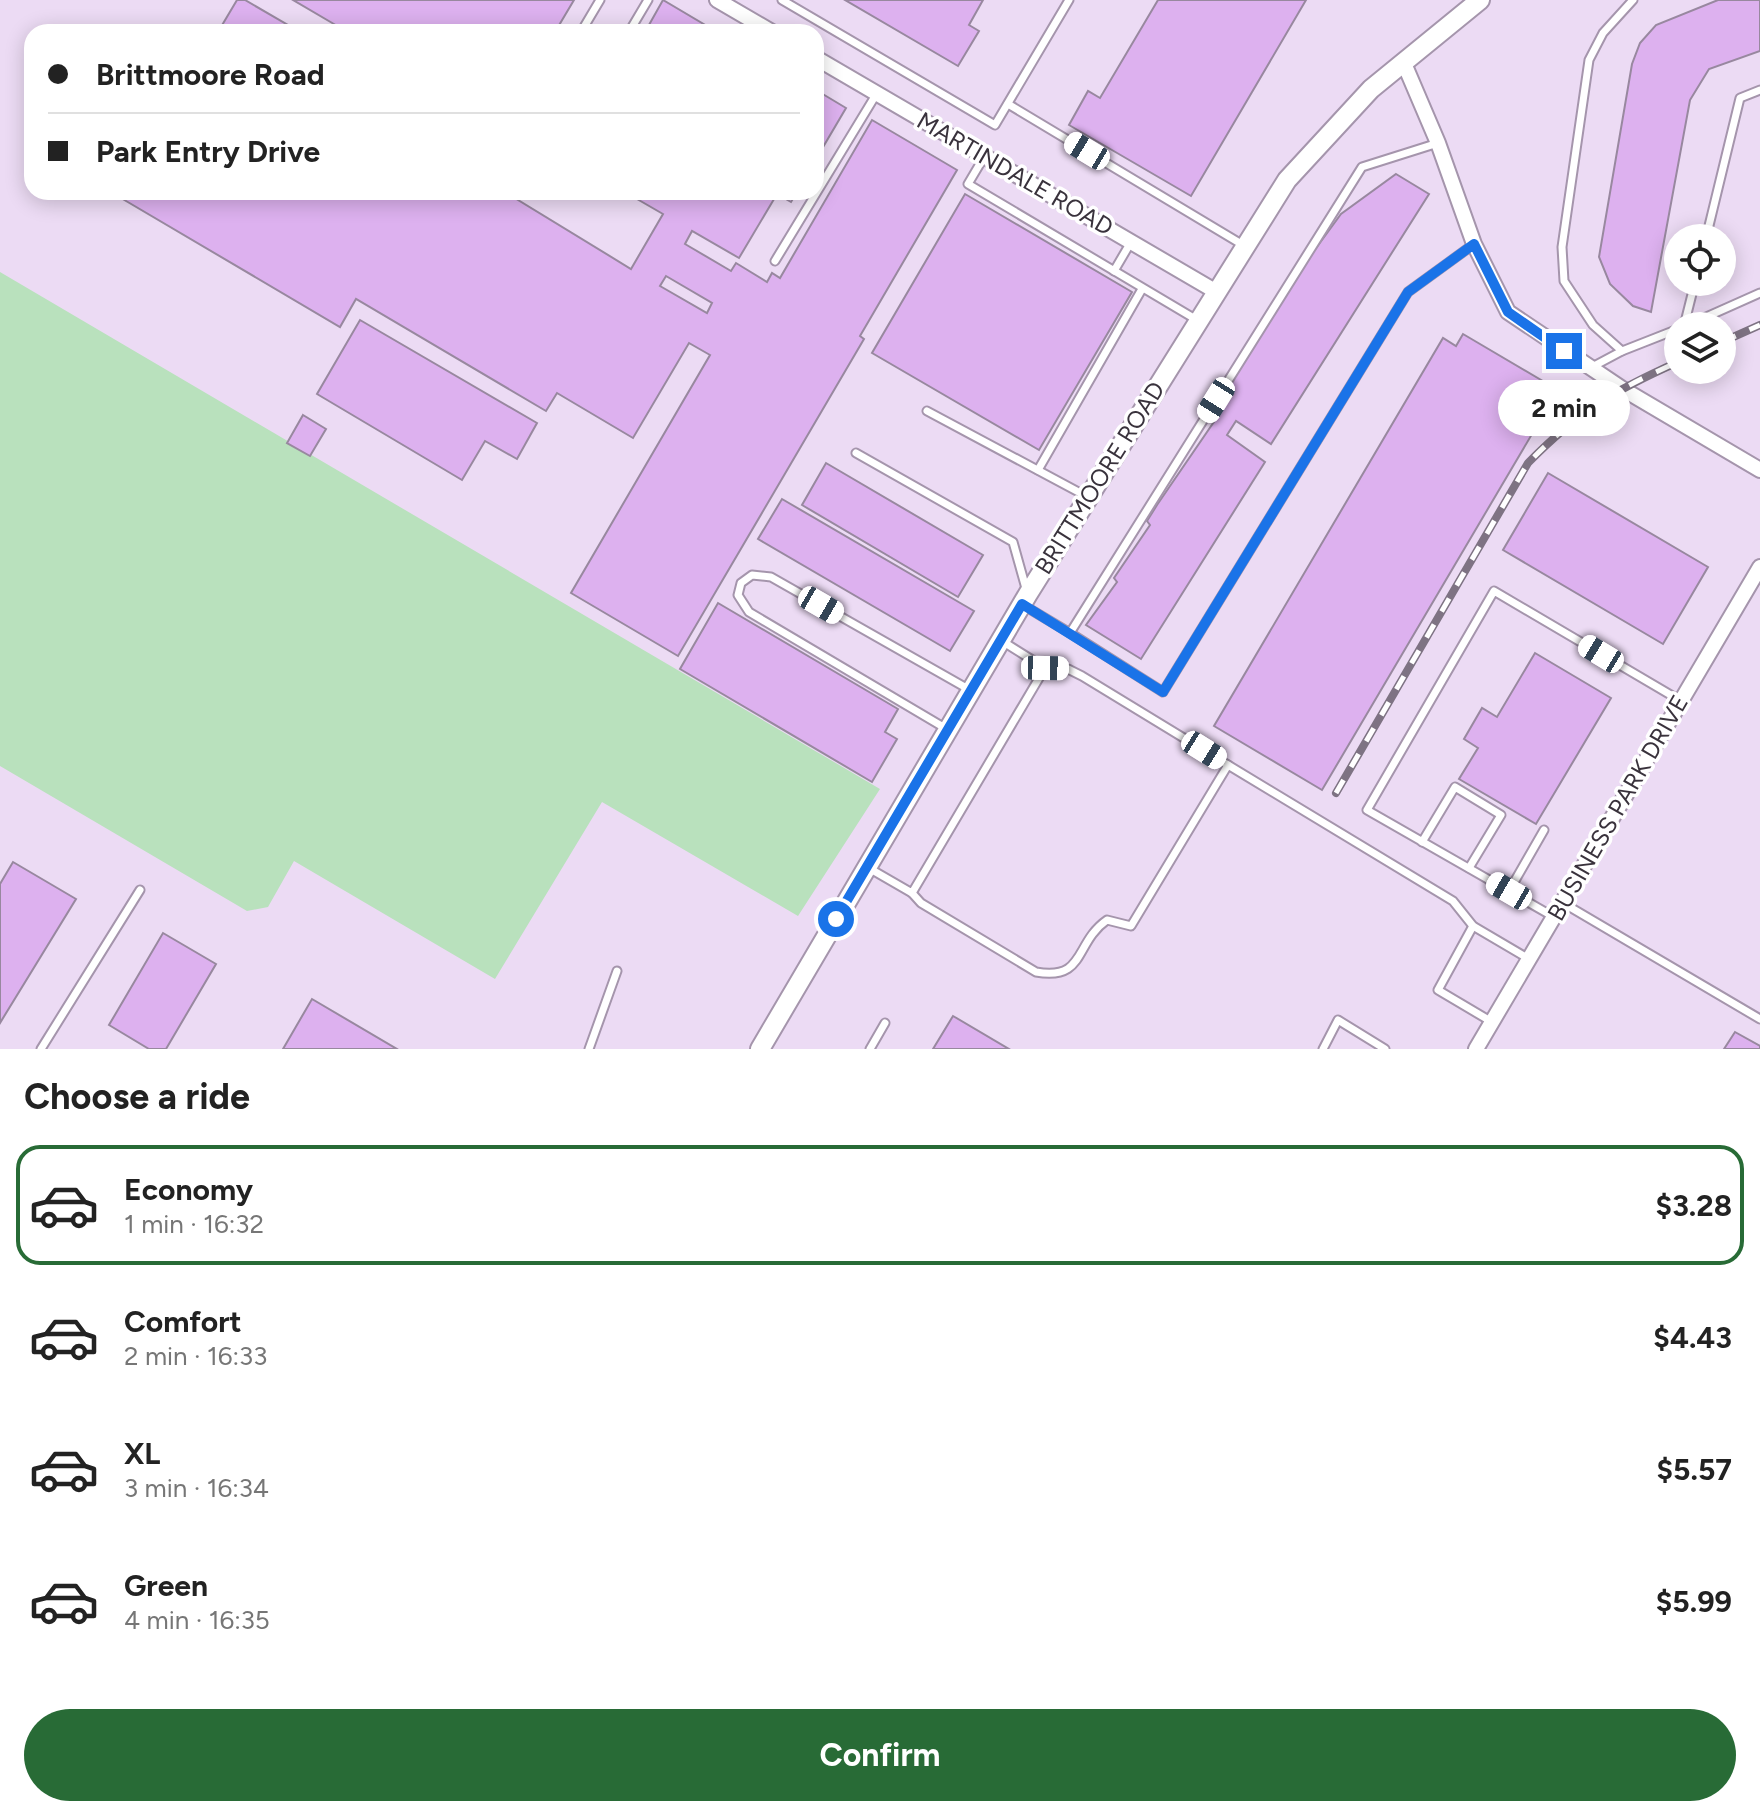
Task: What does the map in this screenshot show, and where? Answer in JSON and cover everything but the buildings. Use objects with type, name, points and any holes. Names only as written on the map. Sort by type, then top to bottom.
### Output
[{"type":"main road","name":"BRITTMOORE ROAD","points":[[760,1049],[1000,640],[1287,180],[1351,109],[1403,61],[1480,0]]},
{"type":"street","points":[[717,0],[758,24]]},
{"type":"street","points":[[1403,61],[1438,143],[1474,244],[1508,312],[1590,368],[1760,470]]},
{"type":"street","name":"MARTINDALE ROAD","points":[[824,63],[1215,291]]},
{"type":"street","name":"BUSINESS PARK DRIVE","points":[[1476,1049],[1760,567]]},
{"type":"lane","points":[[586,24],[600,0]]},
{"type":"lane","points":[[634,24],[648,0]]},
{"type":"lane","points":[[782,0],[823,24]]},
{"type":"lane","points":[[824,25],[995,125],[1069,0]]},
{"type":"lane","points":[[1622,351],[1593,325],[1564,281],[1562,247],[1589,60],[1603,33],[1633,0]]},
{"type":"lane","points":[[1709,224],[1740,98],[1760,90]]},
{"type":"lane","points":[[824,180],[877,93]]},
{"type":"lane","points":[[1008,104],[1244,245]]},
{"type":"lane","points":[[1070,633],[1362,167],[1438,143]]},
{"type":"lane","points":[[984,156],[968,184],[1197,320]]},
{"type":"lane","points":[[775,261],[812,200]]},
{"type":"lane","points":[[1114,271],[1131,242]]},
{"type":"lane","points":[[856,453],[1013,542],[1025,599],[1070,633],[1163,692],[1408,292],[1474,244]]},
{"type":"lane","points":[[1038,470],[1142,289]]},
{"type":"lane","points":[[1717,312],[1760,293]]},
{"type":"lane","points":[[1590,368],[1664,334]]},
{"type":"lane","points":[[927,411],[1088,497]]},
{"type":"lane","points":[[947,729],[749,612],[738,595],[741,583],[752,575],[771,577],[970,690]]},
{"type":"lane","points":[[1554,917],[1367,810],[1494,591],[1681,701]]},
{"type":"lane","points":[[1000,640],[1045,668],[1068,669],[1082,676],[1453,901],[1473,926],[1529,959]]},
{"type":"lane","points":[[912,893],[1045,668]]},
{"type":"lane","points":[[867,867],[1036,972],[1057,976],[1069,971],[1096,928],[1107,920],[1131,926],[1228,765]]},
{"type":"lane","points":[[1422,842],[1455,787],[1501,815],[1469,868]]},
{"type":"lane","points":[[1509,891],[1544,830]]},
{"type":"lane","points":[[41,1049],[140,890]]},
{"type":"lane","points":[[1563,903],[1760,1019]]},
{"type":"lane","points":[[1473,926],[1438,990],[1492,1022]]},
{"type":"lane","points":[[589,1049],[617,971]]},
{"type":"lane","points":[[1323,1049],[1338,1020],[1385,1049]]},
{"type":"lane","points":[[870,1049],[885,1023]]},
{"type":"green space","points":[[0,272],[880,789],[798,916],[602,802],[495,979],[294,861],[268,907],[247,911],[0,766]]},
{"type":"railway","points":[[1736,336],[1760,325]]},
{"type":"railway","points":[[1336,793],[1528,463],[1564,429],[1598,404],[1664,369]]},
{"type":"route","points":[[836,919],[1022,604],[1163,692],[1408,292],[1474,244],[1508,312],[1564,351]]}]
